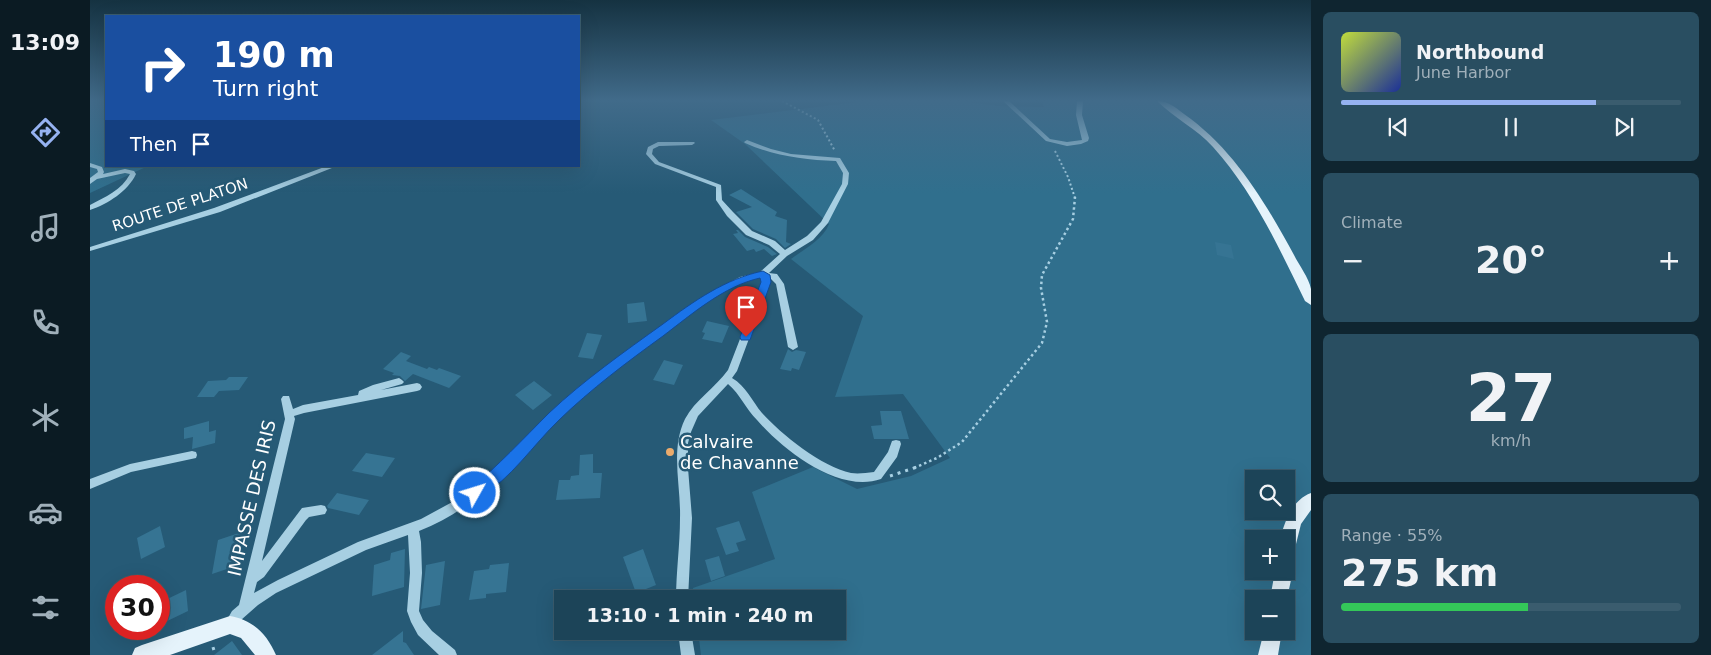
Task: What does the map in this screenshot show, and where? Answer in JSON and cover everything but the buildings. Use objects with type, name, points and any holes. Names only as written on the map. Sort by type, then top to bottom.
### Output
[{"type":"main road","points":[[1199,132],[1217,146],[1260,205],[1280,238],[1311,301]]},
{"type":"main road","points":[[1291,530],[1302,506],[1311,500]]},
{"type":"main road","points":[[145,654],[230,625],[241,626],[250,631],[266,655]]},
{"type":"main road","points":[[1268,655],[1271,640]]},
{"type":"street","points":[[1039,132],[1048,140],[1055,143],[1074,144],[1085,141],[1084,132]]},
{"type":"street","points":[[746,142],[766,150],[793,156],[838,159],[846,174],[846,184],[824,223],[810,238],[784,254],[763,274]]},
{"type":"street","points":[[692,143],[658,144],[650,148],[649,154],[657,163],[719,186],[720,200],[730,214],[749,233],[772,243],[784,254]]},
{"type":"street","points":[[90,165],[100,168],[101,172],[98,177]]},
{"type":"street","name":"ROUTE DE PLATON","points":[[90,249],[217,210],[331,167]]},
{"type":"street","points":[[90,182],[98,177],[125,171],[132,172],[133,174],[129,182],[121,189],[90,208]]},
{"type":"street","points":[[682,590],[686,517],[683,438],[690,419],[727,379],[766,282],[766,277],[763,274]]},
{"type":"street","points":[[230,625],[245,605],[274,588],[382,537],[412,528],[451,510],[498,474],[555,416],[614,366],[681,316],[713,295],[746,278],[763,274],[774,276],[780,284],[793,347]]},
{"type":"street","points":[[727,379],[734,383],[763,420],[794,447],[822,466],[850,477],[865,478],[877,476],[893,454],[896,444]]},
{"type":"street","points":[[350,400],[376,388],[399,382]]},
{"type":"street","points":[[289,414],[303,409],[417,387]]},
{"type":"street","name":"IMPASSE DES IRIS","points":[[245,605],[290,419],[286,399]]},
{"type":"street","points":[[90,484],[130,468],[192,455]]},
{"type":"street","points":[[252,578],[260,574],[306,512],[322,510]]},
{"type":"street","points":[[412,528],[415,542],[413,611],[426,633],[450,655]]},
{"type":"street","points":[[686,640],[688,655]]},
{"type":"path","points":[[824,132],[838,159]]},
{"type":"path","points":[[877,476],[907,472],[948,452],[962,442],[1042,344],[1047,329],[1042,276],[1047,264],[1071,228],[1076,206],[1074,187],[1053,146],[1055,143]]},
{"type":"shaded area","points":[[90,132],[105,132],[105,167],[146,167],[90,193]]},
{"type":"shaded area","points":[[727,132],[1311,132],[1311,655],[701,655],[699,640],[846,640],[846,590],[693,590],[693,588],[775,559],[752,492],[813,467],[857,489],[911,476],[950,458],[903,394],[835,397],[863,316],[791,259],[818,239],[829,224],[745,144]]},
{"type":"place","name":"Calvaire de Chavanne","points":[[670,452]]},
{"type":"route","points":[[475,493],[498,474],[525,444],[555,416],[614,366],[705,299],[746,278],[756,274],[763,274],[766,277],[766,282],[746,337]]}]
